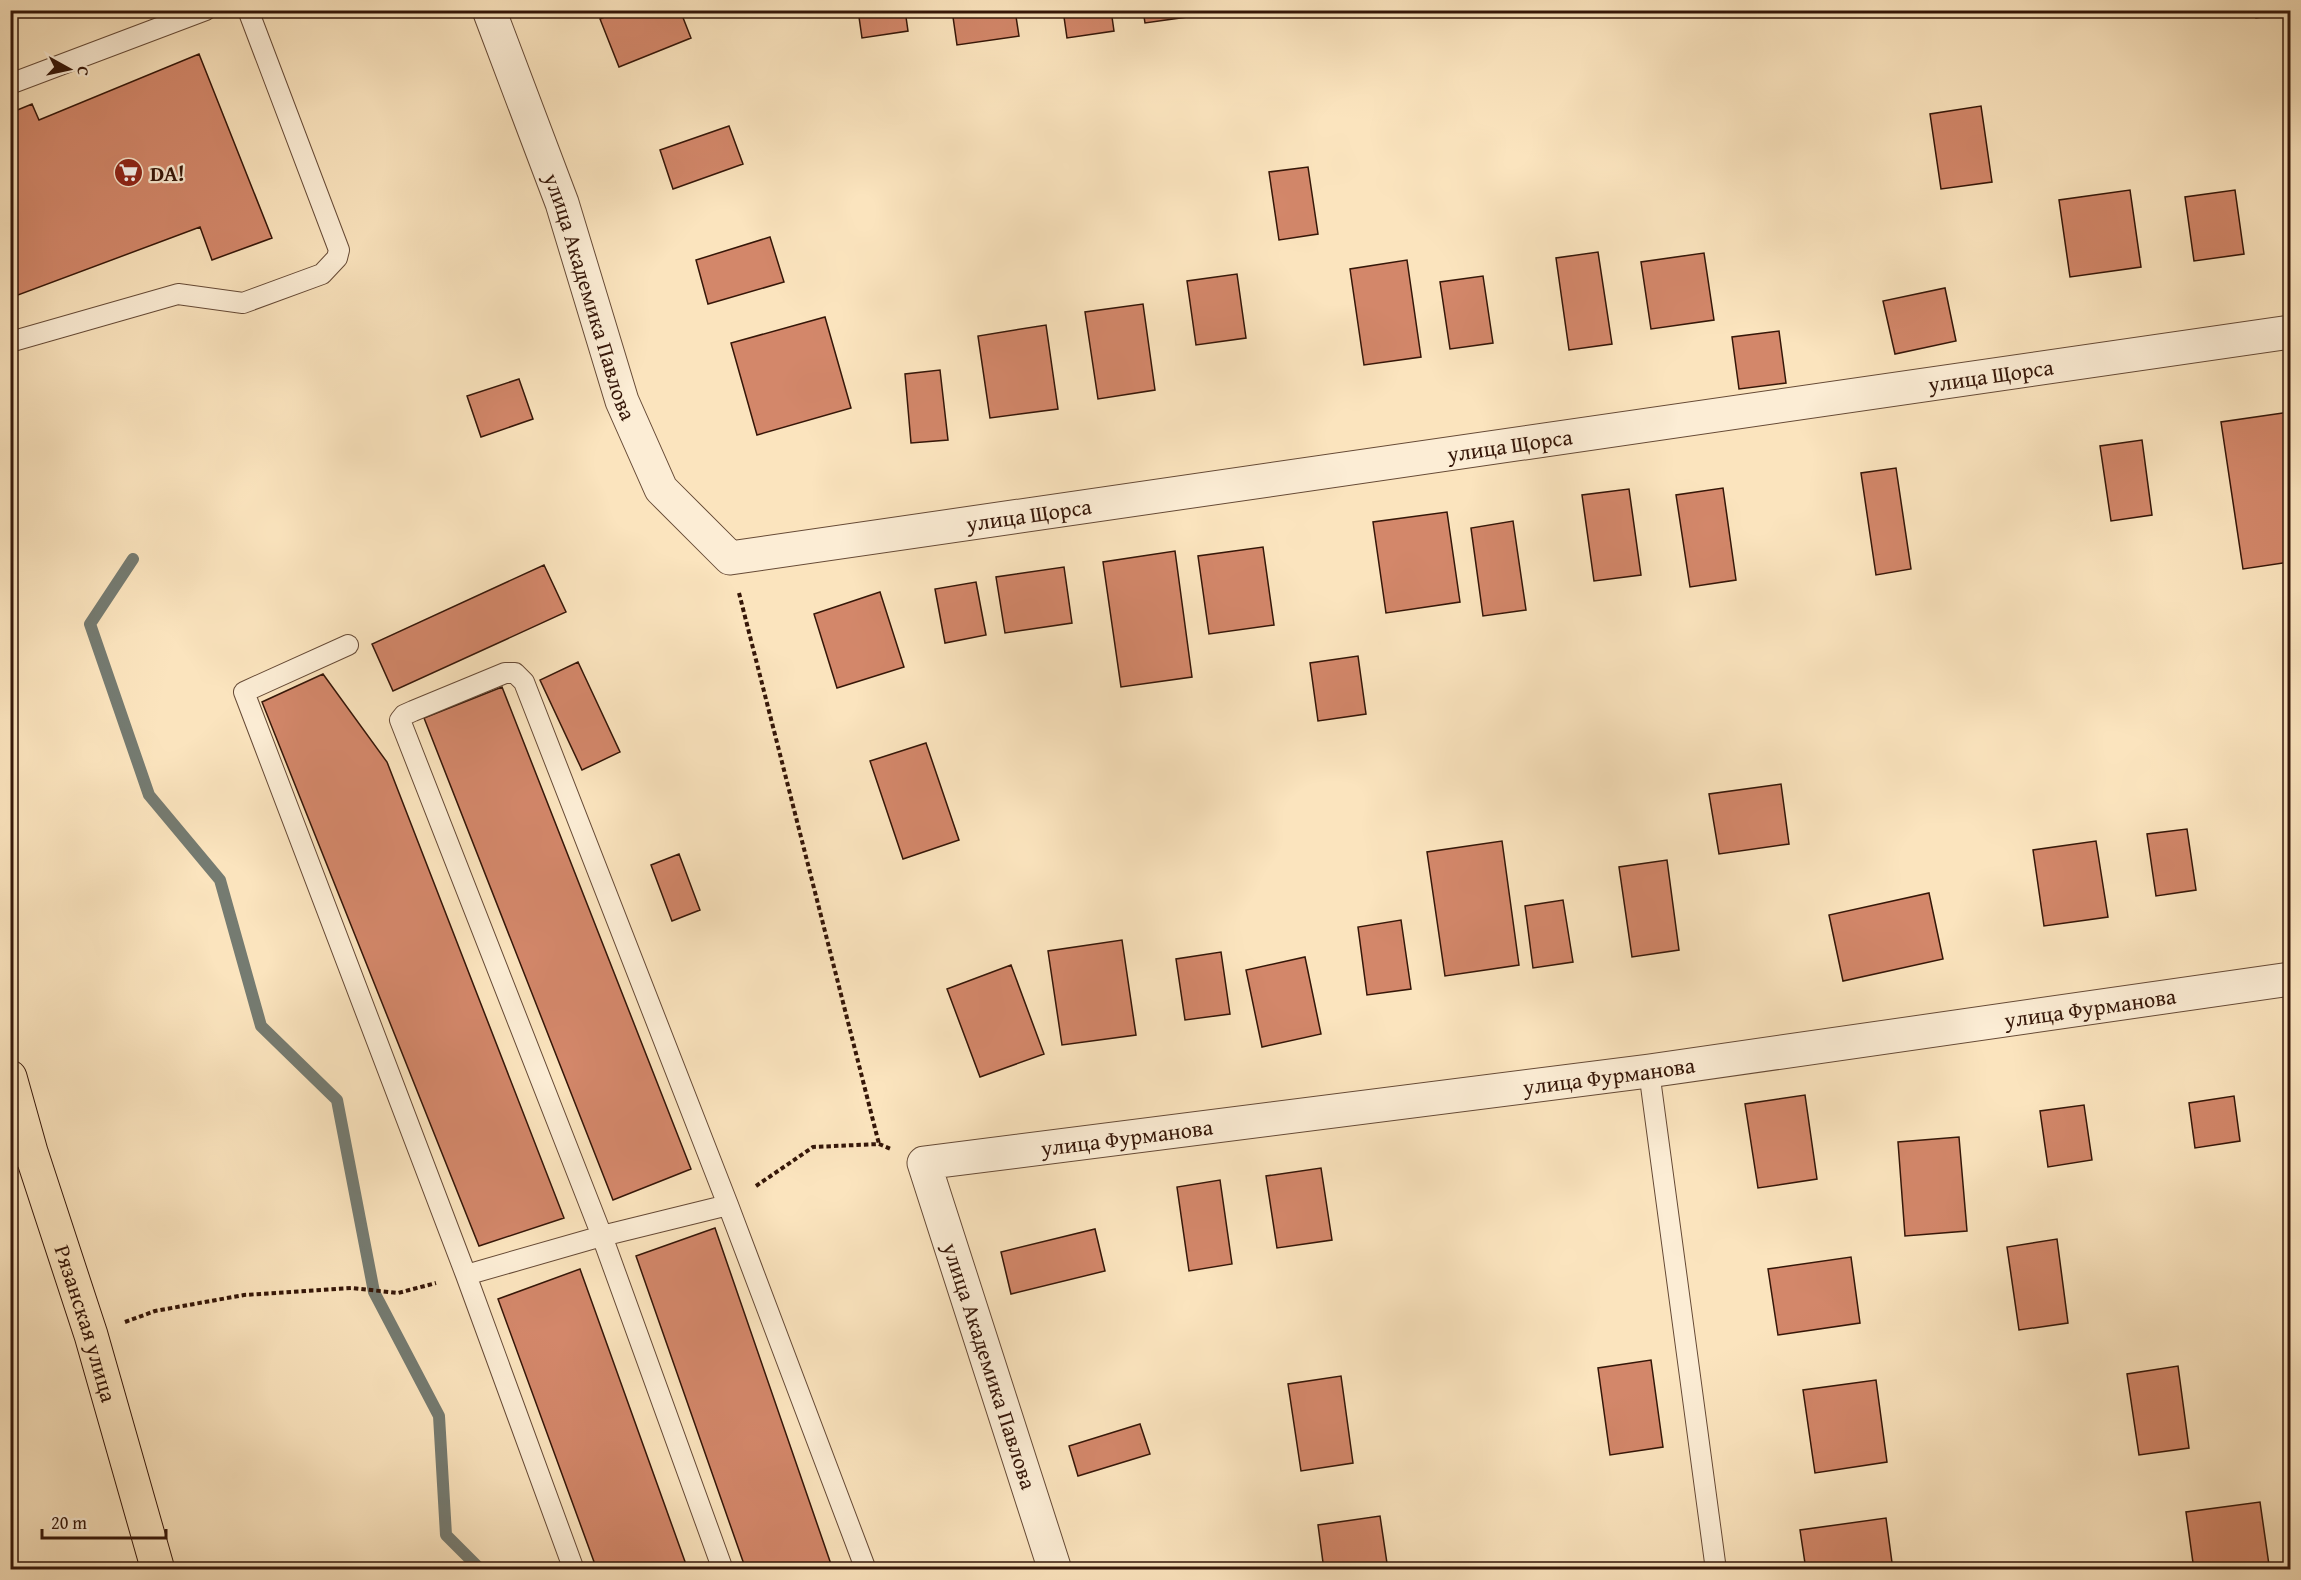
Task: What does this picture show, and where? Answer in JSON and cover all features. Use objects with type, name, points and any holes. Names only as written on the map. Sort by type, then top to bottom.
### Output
[{"type":"main road","name":"Рязанская улица","points":[[10,1077],[21,1155],[91,1335],[158,1569]]},
{"type":"street","name":"улица Академика Павлова","points":[[489,10],[562,203],[626,411],[661,489],[730,558]]},
{"type":"street","name":"улица Щорса","points":[[730,558],[2290,332]]},
{"type":"street","name":"улица Фурманова","points":[[924,1164],[1649,1071],[2290,979]]},
{"type":"street","name":"улица Академика Павлова","points":[[924,1164],[1055,1569]]},
{"type":"lane","points":[[10,84],[206,10]]},
{"type":"lane","points":[[10,342],[178,294],[243,303],[322,274],[333,264],[339,250],[248,10]]},
{"type":"lane","points":[[348,645],[244,692],[466,1275],[574,1569]]},
{"type":"lane","points":[[723,1569],[602,1236],[400,720],[404,715],[505,673],[516,673],[524,682],[728,1205],[866,1569]]},
{"type":"lane","points":[[1649,1071],[1716,1569]]},
{"type":"lane","points":[[466,1275],[602,1236],[728,1205]]},
{"type":"path","points":[[730,558],[879,1144]]},
{"type":"path","points":[[728,1205],[813,1147],[879,1144],[924,1164]]},
{"type":"path","points":[[91,1335],[155,1311],[244,1295],[352,1288],[398,1293],[466,1275]]},
{"type":"building","points":[[620,10],[680,10],[691,38],[619,67],[600,19]]},
{"type":"building","points":[[858,10],[905,10],[908,31],[862,38]]},
{"type":"building","points":[[952,10],[1015,10],[1019,36],[957,45]]},
{"type":"building","points":[[1063,10],[1111,10],[1114,31],[1067,38]]},
{"type":"building","points":[[1143,10],[1186,10],[1187,17],[1145,23]]},
{"type":"building","points":[[1230,10],[1258,10],[1231,15]]},
{"type":"building","points":[[1750,10],[1770,10],[1750,14]]},
{"type":"building","points":[[2255,10],[2290,10],[2290,13],[2256,18]]},
{"type":"building","name":"DA!","points":[[199,54],[272,238],[212,260],[200,227],[10,298],[10,113],[32,104],[39,120]]},
{"type":"building","points":[[1981,106],[1992,182],[1941,189],[1930,114]]},
{"type":"building","points":[[729,126],[743,164],[673,189],[660,150]]},
{"type":"building","points":[[1308,167],[1318,234],[1279,240],[1269,172]]},
{"type":"building","points":[[2130,190],[2141,267],[2070,277],[2059,200]]},
{"type":"building","points":[[2235,190],[2244,254],[2194,261],[2185,197]]},
{"type":"building","points":[[770,237],[784,282],[708,304],[696,260]]},
{"type":"building","points":[[1598,252],[1612,344],[1569,350],[1556,258]]},
{"type":"building","points":[[1704,253],[1714,320],[1651,329],[1641,262]]},
{"type":"building","points":[[1407,260],[1421,357],[1364,365],[1350,269]]},
{"type":"building","points":[[1237,274],[1246,338],[1196,345],[1187,281]]},
{"type":"building","points":[[1483,276],[1493,343],[1450,349],[1440,282]]},
{"type":"building","points":[[1945,288],[1956,341],[1895,354],[1883,301]]},
{"type":"building","points":[[1143,304],[1155,390],[1098,399],[1085,312]]},
{"type":"building","points":[[825,317],[851,408],[757,435],[731,343]]},
{"type":"building","points":[[1046,325],[1058,409],[990,418],[978,336]]},
{"type":"building","points":[[1779,331],[1786,383],[1739,389],[1732,337]]},
{"type":"building","points":[[940,370],[948,440],[911,443],[905,374]]},
{"type":"building","points":[[519,379],[533,419],[481,437],[467,396]]},
{"type":"building","points":[[2290,412],[2290,562],[2243,569],[2221,422]]},
{"type":"building","points":[[2142,440],[2152,515],[2111,521],[2100,446]]},
{"type":"building","points":[[1896,468],[1911,569],[1876,575],[1861,473]]},
{"type":"building","points":[[1723,488],[1736,580],[1690,587],[1676,495]]},
{"type":"building","points":[[1629,489],[1641,575],[1594,581],[1582,495]]},
{"type":"building","points":[[1447,512],[1460,602],[1386,613],[1373,522]]},
{"type":"building","points":[[1513,521],[1526,610],[1483,616],[1471,528]]},
{"type":"building","points":[[1263,547],[1274,625],[1209,634],[1198,556]]},
{"type":"building","points":[[1175,551],[1192,677],[1121,687],[1103,562]]},
{"type":"building","points":[[544,565],[566,612],[393,691],[372,644]]},
{"type":"building","points":[[1064,567],[1072,623],[1005,633],[996,577]]},
{"type":"building","points":[[976,582],[986,635],[945,643],[935,589]]},
{"type":"building","points":[[880,592],[904,667],[837,688],[814,614]]},
{"type":"building","points":[[1358,656],[1366,714],[1318,721],[1310,663]]},
{"type":"building","points":[[578,662],[620,752],[582,770],[540,680]]},
{"type":"building","points":[[323,674],[387,762],[564,1218],[479,1246],[262,702]]},
{"type":"building","points":[[502,687],[691,1169],[613,1200],[424,718]]},
{"type":"building","points":[[926,743],[959,840],[903,859],[870,761]]},
{"type":"building","points":[[1781,784],[1789,844],[1719,854],[1709,794]]},
{"type":"building","points":[[2187,829],[2196,890],[2156,896],[2147,834]]},
{"type":"building","points":[[1502,841],[1519,965],[1445,976],[1427,852]]},
{"type":"building","points":[[2096,841],[2108,917],[2044,926],[2033,850]]},
{"type":"building","points":[[679,854],[700,910],[672,921],[651,865]]},
{"type":"building","points":[[1667,860],[1679,950],[1632,957],[1619,867]]},
{"type":"building","points":[[1929,893],[1943,959],[1843,981],[1829,915]]},
{"type":"building","points":[[1563,900],[1573,962],[1533,968],[1525,906]]},
{"type":"building","points":[[1401,920],[1411,989],[1367,995],[1358,927]]},
{"type":"building","points":[[1122,940],[1136,1035],[1062,1045],[1048,951]]},
{"type":"building","points":[[1221,952],[1230,1014],[1185,1020],[1176,959]]},
{"type":"building","points":[[1305,957],[1321,1034],[1262,1047],[1246,970]]},
{"type":"building","points":[[1011,965],[1044,1054],[980,1077],[947,989]]},
{"type":"building","points":[[1805,1095],[1817,1179],[1758,1188],[1745,1104]]},
{"type":"building","points":[[2234,1096],[2240,1141],[2195,1148],[2189,1103]]},
{"type":"building","points":[[2084,1105],[2092,1160],[2048,1167],[2040,1111]]},
{"type":"building","points":[[1959,1137],[1967,1231],[1905,1236],[1898,1142]]},
{"type":"building","points":[[1321,1168],[1332,1240],[1277,1248],[1266,1176]]},
{"type":"building","points":[[1220,1180],[1232,1264],[1189,1271],[1177,1187]]},
{"type":"building","points":[[715,1228],[833,1570],[746,1570],[636,1256]]},
{"type":"building","points":[[1095,1229],[1105,1271],[1011,1294],[1001,1252]]},
{"type":"building","points":[[2057,1239],[2068,1323],[2019,1330],[2007,1247]]},
{"type":"building","points":[[1851,1257],[1860,1323],[1778,1335],[1768,1269]]},
{"type":"building","points":[[580,1269],[688,1570],[597,1570],[498,1299]]},
{"type":"building","points":[[1651,1360],[1663,1447],[1610,1455],[1598,1368]]},
{"type":"building","points":[[2178,1366],[2189,1448],[2139,1455],[2127,1374]]},
{"type":"building","points":[[1341,1376],[1353,1463],[1301,1471],[1288,1384]]},
{"type":"building","points":[[1876,1380],[1887,1462],[1815,1473],[1803,1390]]},
{"type":"building","points":[[1140,1424],[1150,1454],[1078,1476],[1069,1446]]},
{"type":"building","points":[[2260,1502],[2269,1565],[2239,1570],[2194,1570],[2186,1512]]},
{"type":"building","points":[[1380,1516],[1388,1570],[1324,1570],[1318,1525]]},
{"type":"building","points":[[1886,1518],[1893,1570],[1806,1570],[1800,1530]]},
{"type":"waterway","points":[[133,559],[90,624],[149,795],[220,880],[261,1026],[337,1100],[374,1292],[439,1416],[446,1535],[481,1570]]},
{"type":"place","name":"DA!","points":[[129,173]]}]
